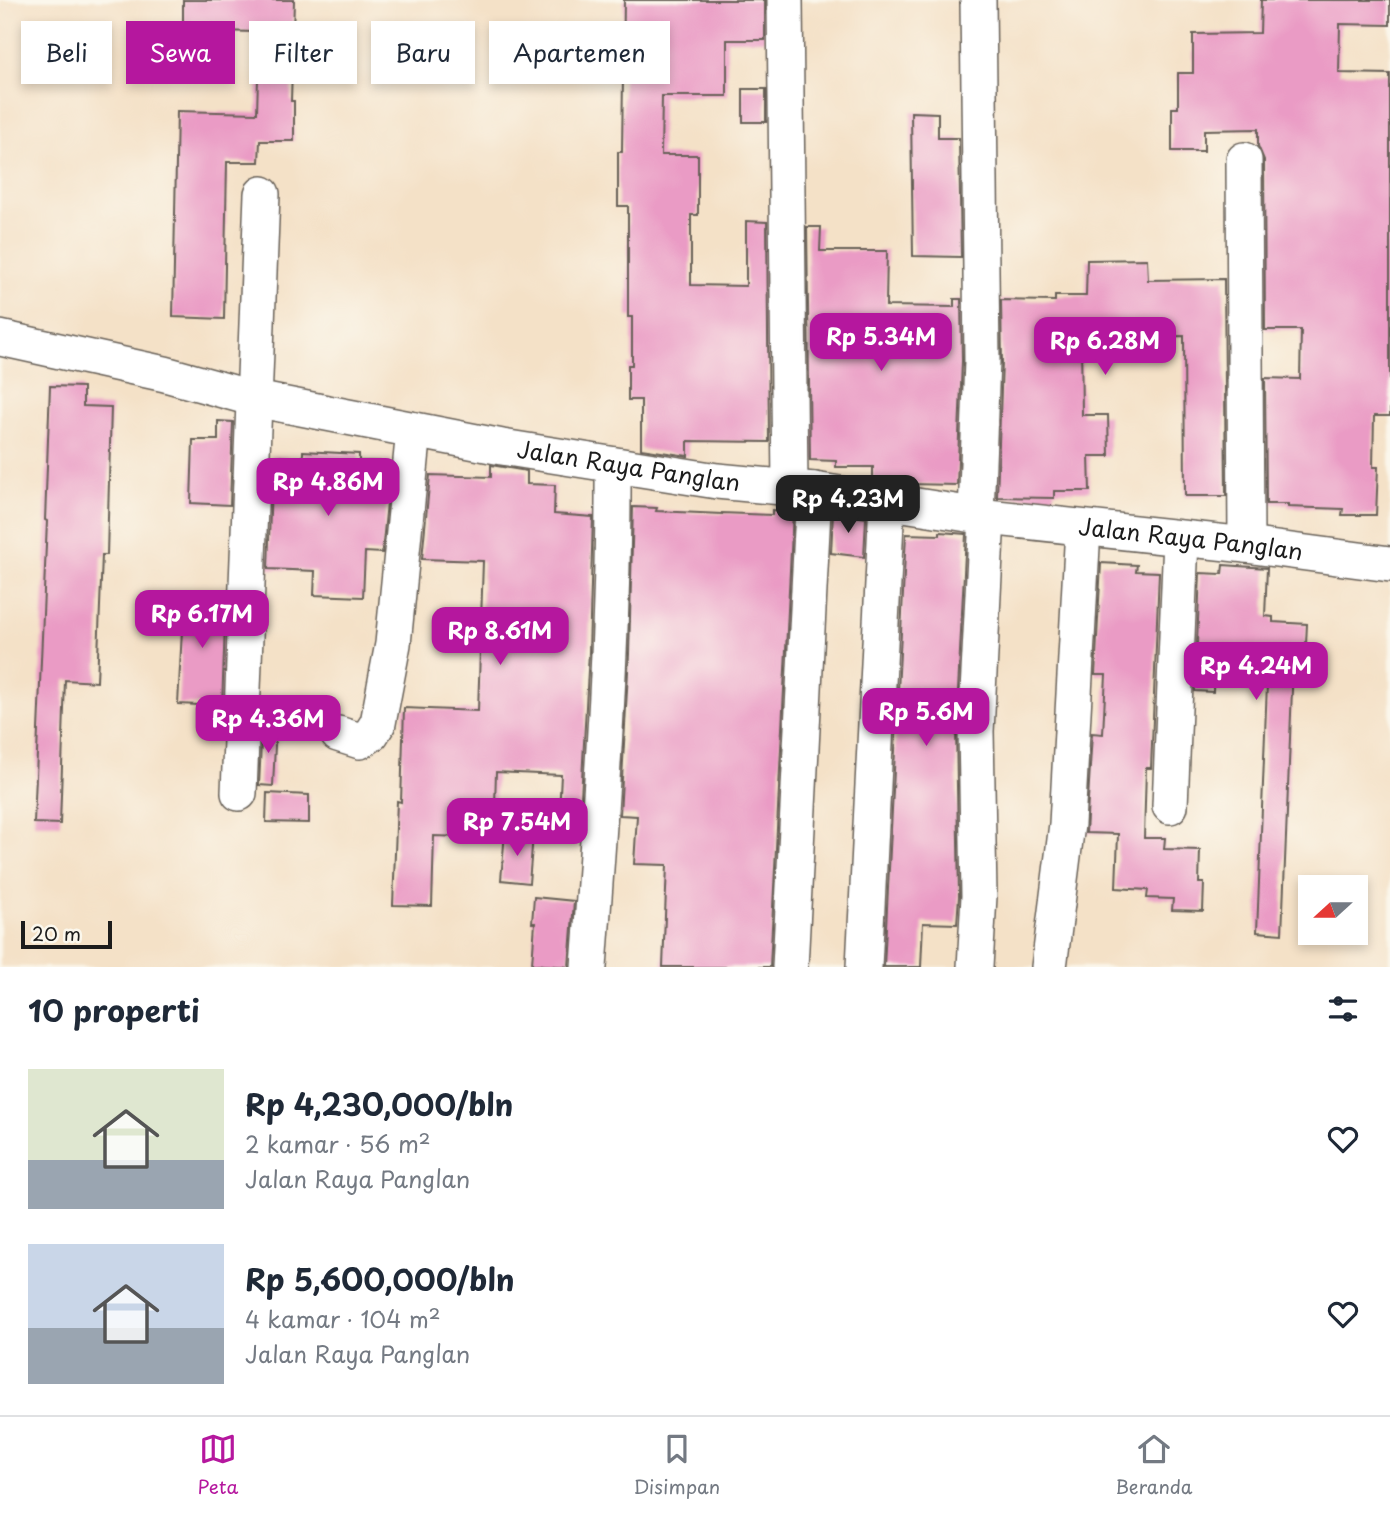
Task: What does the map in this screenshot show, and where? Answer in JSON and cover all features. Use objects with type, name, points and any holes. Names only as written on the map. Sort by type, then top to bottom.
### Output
[{"type":"street","points":[[785,0],[802,489],[790,967]]},
{"type":"street","points":[[975,967],[979,896],[976,731],[982,361],[978,0]]},
{"type":"street","points":[[1244,160],[1246,545]]},
{"type":"street","points":[[239,793],[262,194]]},
{"type":"street","name":"Jalan Raya Panglan","points":[[0,338],[165,374],[255,399],[613,465],[717,481],[802,489],[981,516],[1390,564]]},
{"type":"street","points":[[338,734],[359,741],[371,734],[378,723],[393,644],[414,430]]},
{"type":"street","points":[[589,967],[614,556],[613,465]]},
{"type":"street","points":[[864,967],[887,502]]},
{"type":"street","points":[[1049,967],[1067,824],[1083,528]]},
{"type":"street","points":[[1170,806],[1181,539]]},
{"type":"building","points":[[183,0],[294,0],[293,21],[249,21],[249,32],[235,31],[235,21],[183,21]]},
{"type":"building","points":[[624,0],[765,0],[765,40],[727,40],[727,96],[662,96],[661,155],[698,155],[698,215],[691,215],[691,285],[746,286],[746,221],[767,222],[769,442],[688,441],[688,456],[641,449],[641,400],[628,400],[628,365],[632,365],[632,317],[628,317],[628,206],[618,206],[618,152],[622,152],[623,84],[670,84],[670,21],[624,21]]},
{"type":"building","points":[[1261,0],[1390,0],[1390,25],[1340,24],[1339,73],[1390,74],[1390,416],[1374,416],[1373,467],[1378,467],[1376,515],[1342,515],[1343,509],[1266,504],[1265,378],[1300,379],[1301,330],[1265,330],[1264,160],[1258,146],[1258,129],[1204,130],[1204,151],[1172,151],[1172,108],[1178,108],[1178,73],[1193,73],[1193,34],[1260,33]]},
{"type":"building","points":[[258,84],[292,84],[294,141],[260,141],[259,162],[227,162],[224,319],[173,317],[177,111],[257,113]]},
{"type":"building","points":[[743,89],[766,89],[766,122],[743,122]]},
{"type":"building","points":[[911,112],[938,113],[938,138],[959,138],[961,257],[913,256]]},
{"type":"building","points":[[807,227],[821,227],[820,251],[887,251],[886,306],[954,307],[954,299],[961,299],[962,361],[957,485],[908,484],[873,479],[873,467],[836,467],[836,461],[810,460]]},
{"type":"building","points":[[1147,259],[1148,280],[1224,279],[1226,496],[1185,496],[1184,336],[1081,338],[1082,415],[1108,415],[1109,456],[1089,456],[1090,491],[1054,491],[1054,498],[997,497],[1002,362],[1001,300],[1055,301],[1055,296],[1086,296],[1087,260]]},
{"type":"building","points":[[50,386],[83,387],[83,406],[111,407],[107,555],[102,555],[97,682],[65,680],[60,824],[34,823]]},
{"type":"building","points":[[218,421],[233,422],[230,505],[191,503],[193,440],[218,440]]},
{"type":"building","points":[[303,451],[359,454],[359,461],[391,462],[382,553],[365,552],[363,597],[314,595],[315,571],[268,569],[272,456],[303,458]]},
{"type":"building","points":[[491,465],[527,471],[527,484],[555,485],[554,514],[593,517],[580,816],[559,814],[561,775],[496,772],[494,838],[434,836],[432,906],[393,905],[397,801],[401,802],[404,708],[478,711],[483,561],[422,559],[430,475],[491,477]]},
{"type":"building","points":[[633,507],[657,508],[656,511],[722,514],[772,515],[772,510],[793,511],[770,967],[663,967],[667,865],[634,864],[637,816],[620,815],[629,654]]},
{"type":"building","points":[[833,513],[866,518],[864,557],[831,553]]},
{"type":"building","points":[[940,532],[966,534],[956,730],[959,896],[957,924],[923,923],[921,967],[884,967],[906,534],[940,535]]},
{"type":"building","points":[[1101,563],[1137,565],[1136,571],[1159,572],[1151,768],[1146,768],[1144,838],[1165,838],[1164,849],[1200,850],[1199,883],[1204,883],[1203,911],[1172,910],[1173,899],[1147,898],[1148,890],[1116,888],[1118,834],[1086,833],[1092,733],[1103,734],[1106,675],[1095,675]]},
{"type":"building","points":[[1223,565],[1267,568],[1265,616],[1273,617],[1273,622],[1307,624],[1305,665],[1293,665],[1282,934],[1257,932],[1268,659],[1214,657],[1213,692],[1195,691],[1200,573],[1222,574]]},
{"type":"building","points":[[184,594],[226,596],[222,706],[178,704]]},
{"type":"building","points":[[262,724],[276,725],[273,786],[259,785]]},
{"type":"building","points":[[267,793],[309,795],[309,823],[266,822]]},
{"type":"building","points":[[505,832],[533,835],[529,883],[501,880]]},
{"type":"building","points":[[534,897],[574,901],[569,967],[532,964]]}]
